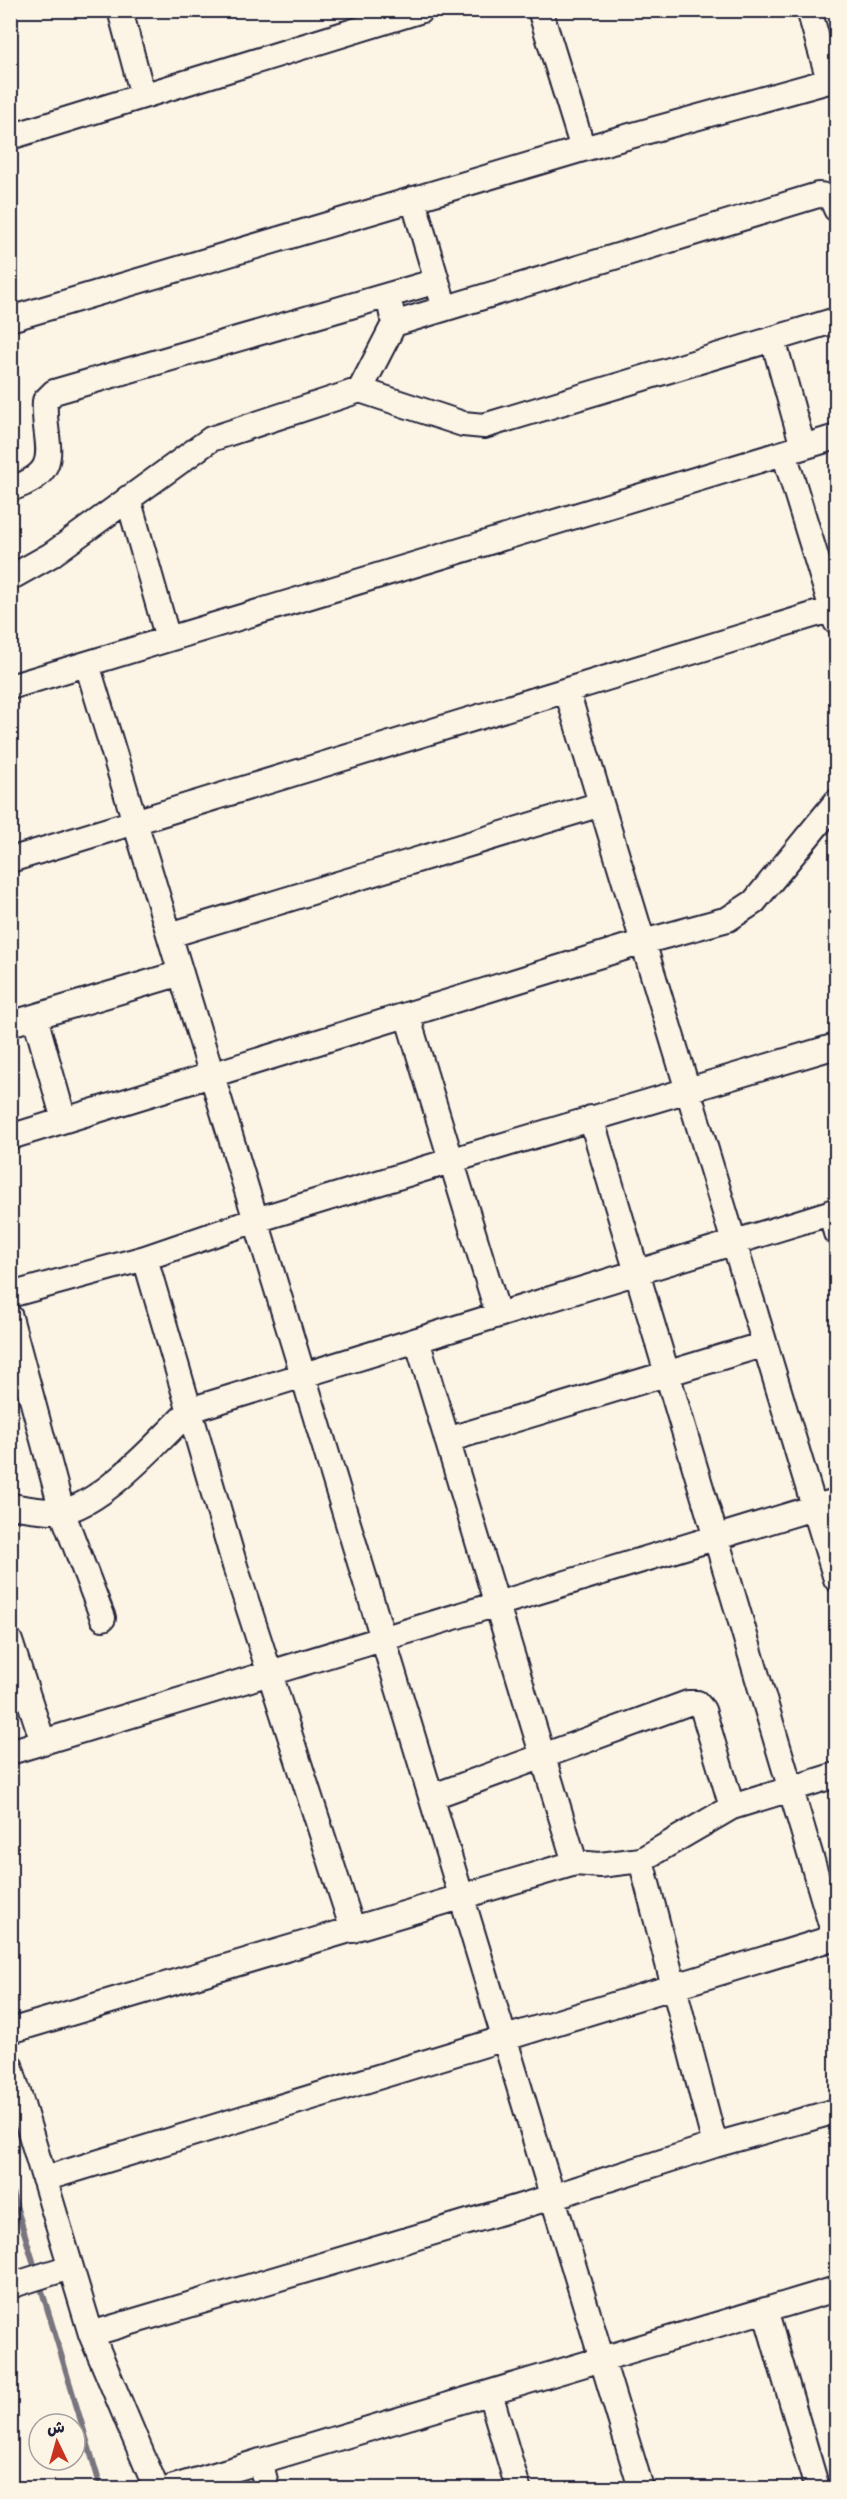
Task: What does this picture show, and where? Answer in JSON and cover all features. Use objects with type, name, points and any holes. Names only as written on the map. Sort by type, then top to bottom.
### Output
[{"type":"street","points":[[120,10],[143,96]]},
{"type":"street","points":[[10,137],[143,96],[372,17],[422,10]]},
{"type":"street","points":[[540,10],[583,149]]},
{"type":"street","points":[[11,316],[583,149],[833,80],[809,10]]},
{"type":"street","points":[[394,324],[818,195],[826,195],[832,199],[837,209]]},
{"type":"street","points":[[413,200],[446,309]]},
{"type":"street","points":[[10,489],[38,477],[47,463],[50,447],[44,417],[45,401],[54,392],[437,281]]},
{"type":"street","points":[[360,390],[394,324],[389,295]]},
{"type":"street","points":[[10,578],[51,555],[211,439],[360,390],[463,424],[484,426],[837,320]]},
{"type":"street","points":[[10,860],[567,690],[835,613],[794,450],[773,339]]},
{"type":"street","points":[[10,687],[837,437]]},
{"type":"street","points":[[128,498],[168,639]]},
{"type":"street","points":[[87,664],[641,2488]]},
{"type":"street","points":[[567,690],[765,1344],[826,1504],[837,1579]]},
{"type":"street","points":[[10,1137],[643,942],[728,919],[754,902],[837,802]]},
{"type":"street","points":[[170,935],[601,804]]},
{"type":"street","points":[[10,1024],[181,974]]},
{"type":"street","points":[[407,1015],[498,1314]]},
{"type":"street","points":[[35,1017],[64,1120]]},
{"type":"street","points":[[10,1295],[145,1258],[256,1220],[837,1046]]},
{"type":"street","points":[[44,2179],[836,1937],[591,1118]]},
{"type":"street","points":[[10,1506],[62,1511],[90,1500],[118,1480],[190,1410],[734,1242],[835,1219]]},
{"type":"street","points":[[145,1258],[235,1566],[353,1930]]},
{"type":"street","points":[[10,1317],[62,1511],[103,1618]]},
{"type":"street","points":[[417,1340],[575,1863]]},
{"type":"street","points":[[447,1440],[765,1344]]},
{"type":"street","points":[[10,1752],[826,1504]]},
{"type":"street","points":[[10,1641],[43,1742]]},
{"type":"street","points":[[431,1797],[688,1703],[697,1703],[703,1710],[732,1807]]},
{"type":"street","points":[[10,2031],[575,1863],[600,1865],[642,1860],[732,1807],[837,1775]]},
{"type":"street","points":[[642,1860],[715,2145]]},
{"type":"street","points":[[10,2065],[91,2334],[156,2488]]},
{"type":"street","points":[[91,2334],[552,2197],[715,2145],[837,2111]]},
{"type":"street","points":[[10,2286],[70,2267]]},
{"type":"street","points":[[171,2488],[837,2289]]},
{"type":"street","points":[[765,2310],[818,2488]]},
{"type":"street","points":[[490,2393],[518,2488]]},
{"type":"street","points":[[260,2461],[267,2488]]},
{"type":"waterway","points":[[10,2186],[36,2271]]},
{"type":"waterway","points":[[39,2281],[101,2488]]}]
